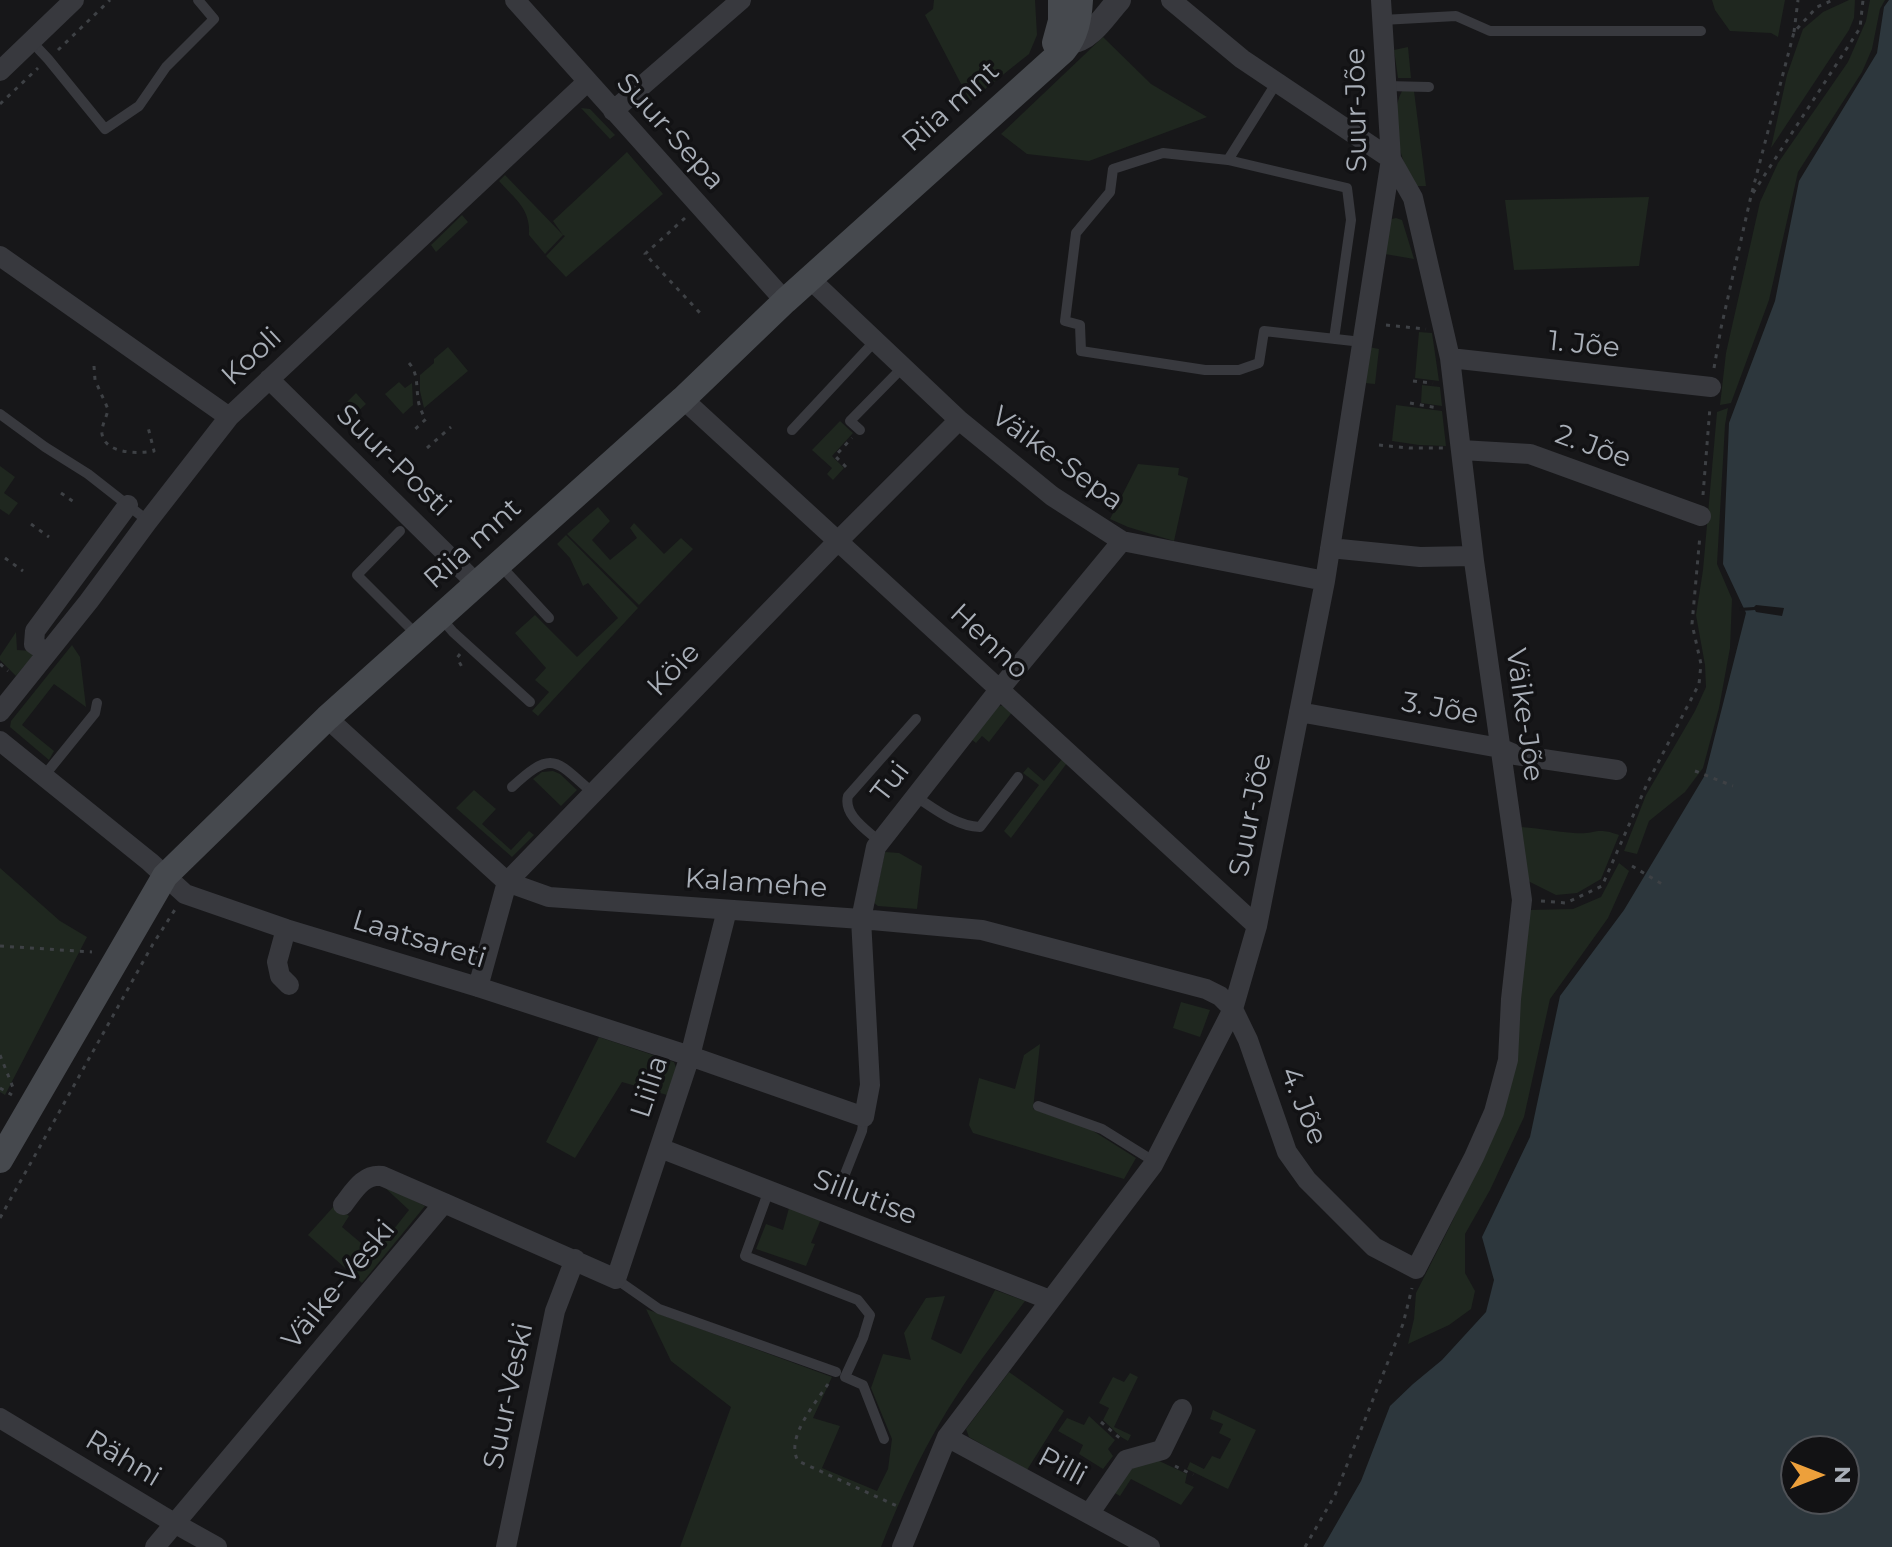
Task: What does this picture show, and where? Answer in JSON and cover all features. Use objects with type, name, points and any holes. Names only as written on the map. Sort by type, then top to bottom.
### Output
[{"type":"main road","points":[[1043,68],[1058,35],[1061,0]]},
{"type":"main road","points":[[1070,42],[1076,28],[1080,0]]},
{"type":"main road","name":"Riia mnt","points":[[0,1160],[165,876],[327,718],[683,399],[785,301],[1070,42]]},
{"type":"street","points":[[0,71],[74,0]]},
{"type":"street","name":"Suur-Sepa","points":[[515,0],[785,301]]},
{"type":"street","points":[[613,111],[741,0]]},
{"type":"street","points":[[1070,42],[1085,37],[1119,0]]},
{"type":"street","points":[[1171,0],[1242,59],[1391,159]]},
{"type":"street","name":"Suur-Jõe","points":[[902,1547],[947,1437],[1155,1162],[1233,1009],[1257,926],[1325,581],[1391,159],[1382,10]]},
{"type":"street","name":"Kooli","points":[[0,712],[229,417],[587,82]]},
{"type":"street","name":"Väike-Jõe","points":[[1391,159],[1413,198],[1450,358],[1456,449],[1522,900],[1508,1060],[1494,1112],[1416,1269]]},
{"type":"street","points":[[0,256],[229,417]]},
{"type":"street","name":"Väike-Sepa","points":[[810,279],[959,420],[1052,496],[1122,541],[1325,581]]},
{"type":"street","name":"1. Jõe","points":[[1450,358],[1711,387]]},
{"type":"street","name":"Suur-Posti","points":[[269,379],[477,584]]},
{"type":"street","name":"Henno","points":[[683,399],[1257,926]]},
{"type":"street","name":"Köie","points":[[478,987],[507,882],[959,420]]},
{"type":"street","name":"2. Jõe","points":[[1456,449],[1530,454],[1701,516]]},
{"type":"street","points":[[47,653],[34,644],[35,631],[128,505]]},
{"type":"street","name":"Tui","points":[[864,1117],[870,1085],[861,919],[876,847],[999,690],[1122,541]]},
{"type":"street","points":[[1330,548],[1420,557],[1473,556]]},
{"type":"street","name":"3. Jõe","points":[[1299,712],[1500,748],[1516,755],[1617,770]]},
{"type":"street","name":"Kalamehe","points":[[327,718],[507,882],[549,897],[982,930],[1206,989],[1220,996],[1233,1009]]},
{"type":"street","name":"Laatsareti","points":[[0,741],[138,852],[185,894],[286,929],[690,1056],[864,1117]]},
{"type":"street","name":"Liilia","points":[[616,1279],[690,1056],[727,910]]},
{"type":"street","points":[[286,929],[277,962],[280,976],[289,985]]},
{"type":"street","name":"4. Jõe","points":[[1233,1009],[1248,1040],[1287,1152],[1307,1180],[1374,1247],[1416,1269]]},
{"type":"street","name":"Sillutise","points":[[660,1148],[1050,1300]]},
{"type":"street","points":[[343,1205],[365,1178],[382,1176],[616,1279]]},
{"type":"street","name":"Väike-Veski","points":[[155,1547],[444,1203]]},
{"type":"street","name":"Suur-Veski","points":[[506,1547],[555,1311],[575,1259]]},
{"type":"street","points":[[1089,1514],[1126,1460],[1162,1450],[1182,1409]]},
{"type":"street","name":"Rähni","points":[[0,1418],[217,1547]]},
{"type":"street","name":"Pilli","points":[[947,1437],[1150,1547]]},
{"type":"lane","points":[[31,41],[105,129],[139,106],[166,67],[214,19],[198,0]]},
{"type":"lane","points":[[1382,10],[1456,16],[1490,31],[1701,31]]},
{"type":"lane","points":[[1228,160],[1277,82]]},
{"type":"lane","points":[[1386,86],[1429,87]]},
{"type":"lane","points":[[1334,339],[1351,220],[1347,188],[1228,160],[1163,153],[1113,169],[1110,192],[1076,233],[1065,321],[1080,325],[1081,351],[1205,370],[1239,370],[1259,363],[1264,331],[1334,339],[1362,342]]},
{"type":"lane","points":[[792,430],[875,341]]},
{"type":"lane","points":[[860,430],[850,421],[903,367]]},
{"type":"lane","points":[[0,414],[88,474],[148,521]]},
{"type":"lane","points":[[400,531],[357,575],[418,636]]},
{"type":"lane","points":[[499,564],[549,618]]},
{"type":"lane","points":[[440,616],[453,632],[530,702]]},
{"type":"lane","points":[[44,776],[95,713],[97,703]]},
{"type":"lane","points":[[880,842],[849,812],[846,804],[848,796],[916,719]]},
{"type":"lane","points":[[512,787],[535,766],[554,763],[562,766],[593,793]]},
{"type":"lane","points":[[915,796],[955,821],[969,827],[980,827],[1018,777]]},
{"type":"lane","points":[[1038,1106],[1102,1129],[1155,1162]]},
{"type":"lane","points":[[845,1174],[862,1131],[864,1117]]},
{"type":"lane","points":[[769,1190],[745,1256],[858,1300],[870,1315],[845,1377],[863,1385],[884,1439]]},
{"type":"lane","points":[[616,1279],[659,1309],[836,1372]]},
{"type":"path","points":[[1522,900],[1566,903],[1602,886],[1647,784],[1699,684],[1701,664],[1692,624],[1711,387],[1721,328],[1751,196],[1794,32],[1798,0]]},
{"type":"path","points":[[1794,32],[1817,7],[1833,0]]},
{"type":"path","points":[[1751,196],[1860,28],[1863,0]]},
{"type":"path","points":[[690,214],[645,254],[701,314]]},
{"type":"path","points":[[1362,342],[1374,343],[1377,324],[1433,330]]},
{"type":"path","points":[[409,363],[416,370],[417,402],[426,419],[412,432]]},
{"type":"path","points":[[94,366],[95,380],[108,409],[102,429],[105,442],[127,452],[154,451],[148,427]]},
{"type":"path","points":[[1413,381],[1442,384]]},
{"type":"path","points":[[1410,403],[1445,409]]},
{"type":"path","points":[[427,448],[451,427]]},
{"type":"path","points":[[846,467],[835,456],[860,430]]},
{"type":"path","points":[[1379,445],[1456,449]]},
{"type":"path","points":[[61,493],[74,502]]},
{"type":"path","points":[[31,524],[49,537]]},
{"type":"path","points":[[5,558],[23,571]]},
{"type":"path","points":[[1695,771],[1733,786]]},
{"type":"path","points":[[1632,866],[1662,884]]},
{"type":"path","points":[[0,1218],[153,944],[185,894]]},
{"type":"path","points":[[0,946],[92,952]]},
{"type":"path","points":[[0,1055],[13,1092],[0,1088]]},
{"type":"path","points":[[1305,1547],[1341,1481],[1403,1324],[1416,1269]]},
{"type":"path","points":[[836,1372],[796,1437],[793,1452],[798,1461],[915,1514]]},
{"type":"path","points":[[1101,1422],[1133,1447],[1136,1457]]},
{"type":"shaded area","points":[[934,0],[1035,0],[1037,35],[1029,54],[970,101],[925,15],[933,9]]},
{"type":"shaded area","points":[[1712,0],[1785,0],[1778,37],[1771,33],[1730,31],[1715,10]]},
{"type":"shaded area","points":[[1855,0],[1854,18],[1849,30],[1771,148],[1787,75],[1803,29],[1823,12]]},
{"type":"shaded area","points":[[1870,0],[1885,0],[1880,9],[1872,49],[1862,72],[1798,172],[1769,300],[1731,403],[1720,405],[1726,353],[1760,202],[1778,163],[1848,62],[1866,21]]},
{"type":"shaded area","points":[[1892,0],[1892,1547],[1323,1547],[1361,1481],[1390,1406],[1442,1360],[1486,1312],[1494,1280],[1482,1237],[1530,1137],[1560,996],[1624,910],[1705,775],[1746,613],[1723,564],[1729,423],[1775,301],[1799,181],[1877,53],[1884,7]]},
{"type":"shaded area","points":[[1103,37],[1151,84],[1207,117],[1089,161],[1027,154],[1001,134]]},
{"type":"shaded area","points":[[1408,47],[1411,78],[1398,78],[1394,50]]},
{"type":"shaded area","points":[[1402,91],[1414,91],[1426,186],[1416,186],[1401,152],[1396,113]]},
{"type":"shaded area","points":[[581,108],[590,109],[615,135],[610,139]]},
{"type":"shaded area","points":[[627,152],[663,194],[566,277],[546,256],[563,235],[553,221]]},
{"type":"shaded area","points":[[505,175],[563,235],[545,254],[529,235],[525,211],[499,181]]},
{"type":"shaded area","points":[[1649,197],[1639,266],[1514,270],[1505,200]]},
{"type":"shaded area","points":[[462,215],[468,222],[436,252],[431,245]]},
{"type":"shaded area","points":[[1396,218],[1402,220],[1414,259],[1385,254],[1385,226]]},
{"type":"shaded area","points":[[1419,332],[1432,333],[1439,381],[1415,378]]},
{"type":"shaded area","points":[[448,347],[468,371],[424,408],[420,375]]},
{"type":"shaded area","points":[[1369,347],[1379,349],[1375,384],[1364,383]]},
{"type":"shaded area","points":[[399,382],[405,388],[412,383],[413,405],[403,414],[385,394]]},
{"type":"shaded area","points":[[1422,385],[1440,387],[1442,406],[1421,403]]},
{"type":"shaded area","points":[[356,393],[366,404],[341,427],[338,423],[351,410],[346,403]]},
{"type":"shaded area","points":[[1396,405],[1442,411],[1446,446],[1392,441]]},
{"type":"shaded area","points":[[1728,408],[1717,564],[1732,599],[1730,648],[1719,708],[1703,768],[1685,792],[1649,821],[1637,854],[1624,851],[1646,795],[1706,687],[1696,615],[1717,412]]},
{"type":"shaded area","points":[[840,421],[853,433],[832,456],[844,468],[833,480],[827,474],[832,468],[812,450]]},
{"type":"shaded area","points":[[1138,464],[1179,468],[1178,475],[1188,478],[1174,541],[1110,519]]},
{"type":"shaded area","points":[[0,466],[15,477],[4,493],[18,503],[9,515],[0,509]]},
{"type":"shaded area","points":[[598,507],[610,521],[592,540],[610,560],[637,538],[630,528],[634,523],[664,554],[681,538],[693,549],[639,605],[567,534]]},
{"type":"shaded area","points":[[566,535],[638,608],[538,716],[532,711],[549,692],[535,680],[546,668],[515,633],[535,615],[577,657],[618,618],[588,583],[583,586],[570,558],[557,544]]},
{"type":"shaded area","points":[[16,632],[17,650],[34,651],[16,676],[0,660],[0,656]]},
{"type":"shaded area","points":[[72,645],[80,657],[86,707],[54,684],[22,725],[54,751],[49,760],[10,727],[11,721]]},
{"type":"shaded area","points":[[1003,705],[1013,711],[989,742],[982,736],[976,743],[971,739],[997,707]]},
{"type":"shaded area","points":[[1063,758],[1067,763],[1011,838],[1004,831],[1039,785],[1023,773],[1028,767],[1044,781]]},
{"type":"shaded area","points":[[553,771],[577,790],[561,806],[533,779],[542,772]]},
{"type":"shaded area","points":[[474,790],[496,809],[482,824],[511,850],[529,831],[534,835],[512,857],[456,808]]},
{"type":"shaded area","points":[[1521,827],[1574,833],[1605,831],[1619,835],[1601,879],[1577,893],[1556,895],[1526,880]]},
{"type":"shaded area","points":[[885,852],[899,853],[922,866],[917,909],[878,906],[874,903]]},
{"type":"shaded area","points":[[1619,863],[1629,871],[1608,918],[1550,999],[1524,1117],[1490,1190],[1465,1234],[1465,1273],[1475,1291],[1471,1309],[1449,1325],[1408,1344],[1416,1293],[1490,1139],[1529,910],[1573,909],[1601,897]]},
{"type":"shaded area","points":[[0,868],[60,921],[87,937],[5,1095],[0,1092]]},
{"type":"shaded area","points":[[1181,1002],[1210,1010],[1200,1037],[1173,1028]]},
{"type":"shaded area","points":[[599,1037],[674,1062],[677,1070],[667,1095],[622,1082],[575,1158],[546,1142]]},
{"type":"shaded area","points":[[1040,1044],[1033,1109],[1090,1129],[1136,1158],[1124,1179],[973,1133],[969,1125],[979,1078],[1015,1089],[1024,1055]]},
{"type":"shaded area","points":[[381,1184],[425,1206],[362,1283],[308,1235],[335,1205],[349,1216],[342,1227],[374,1254],[409,1210]]},
{"type":"shaded area","points":[[789,1208],[821,1219],[806,1266],[756,1249],[766,1224],[783,1230]]},
{"type":"shaded area","points":[[995,1290],[1025,1301],[967,1380],[936,1429],[906,1487],[881,1547],[680,1547],[731,1407],[671,1361],[646,1309],[832,1377],[813,1418],[840,1426],[822,1468],[877,1491],[888,1469],[892,1439],[871,1388],[883,1354],[911,1360],[904,1333],[926,1298],[945,1296],[931,1339],[961,1354]]},
{"type":"shaded area","points":[[1009,1372],[1064,1411],[1027,1470],[969,1437],[966,1429]]},
{"type":"shaded area","points":[[1130,1373],[1138,1377],[1114,1427],[1131,1435],[1128,1441],[1103,1420],[1109,1408],[1099,1403],[1113,1377],[1124,1382]]},
{"type":"shaded area","points":[[1213,1410],[1256,1430],[1228,1489],[1187,1469],[1190,1462],[1204,1469],[1212,1456],[1220,1459],[1231,1439],[1219,1433],[1223,1424],[1210,1419]]},
{"type":"shaded area","points":[[1089,1416],[1115,1440],[1108,1449],[1113,1456],[1103,1469],[1079,1454],[1083,1445],[1058,1431],[1067,1418],[1084,1425]]},
{"type":"shaded area","points":[[1155,1459],[1187,1474],[1185,1483],[1194,1487],[1181,1505],[1131,1479],[1120,1496],[1113,1492],[1136,1462]]},
{"type":"pier","points":[[1756,605],[1784,608],[1782,616],[1755,610],[1740,611],[1739,608]]}]
